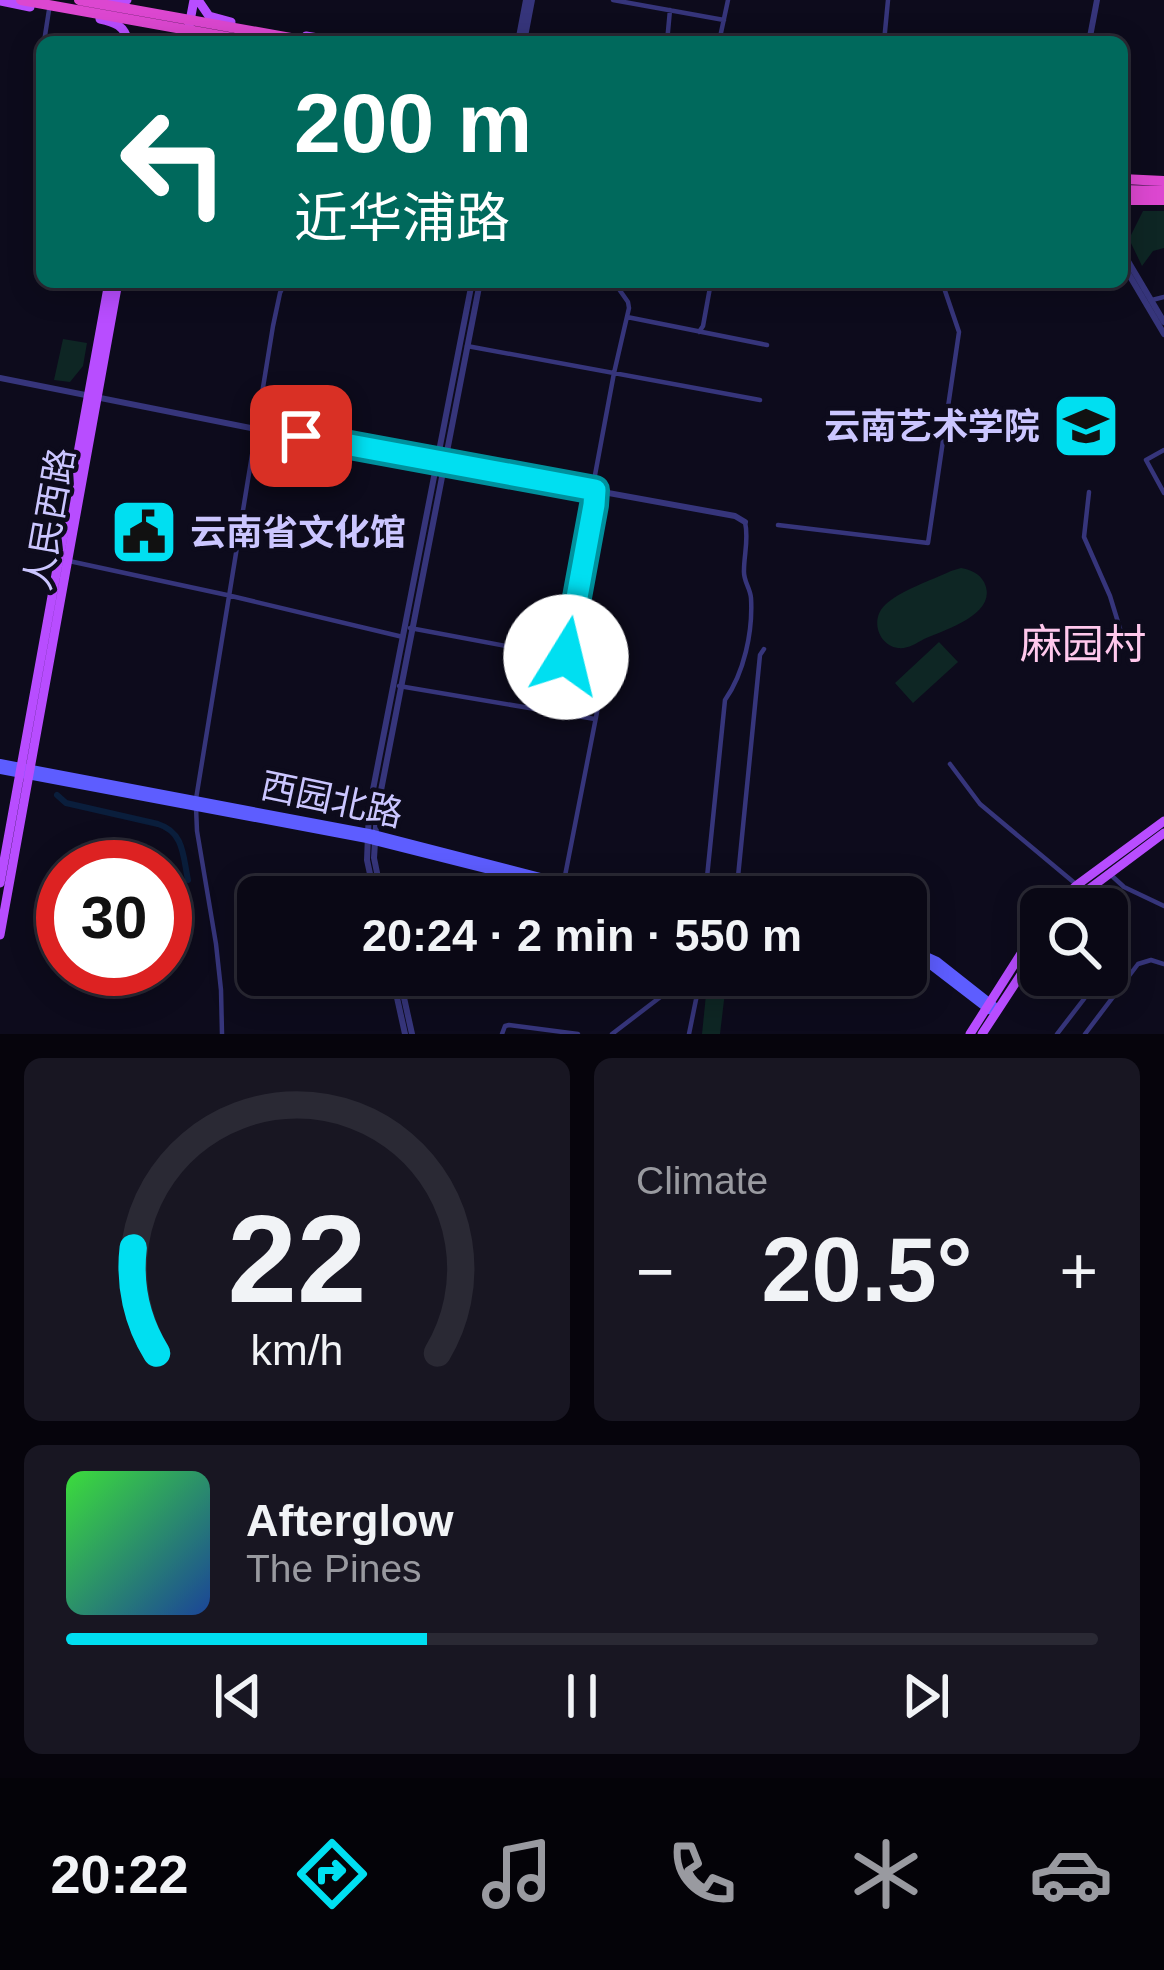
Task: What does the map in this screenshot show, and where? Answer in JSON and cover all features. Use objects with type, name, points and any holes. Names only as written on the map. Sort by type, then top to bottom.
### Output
[{"type":"highway","points":[[21,0],[222,36]]},
{"type":"highway","points":[[79,0],[280,36]]},
{"type":"highway","points":[[1128,177],[1164,178]]},
{"type":"highway","points":[[1128,196],[1164,196]]},
{"type":"main road","points":[[33,0],[234,36]]},
{"type":"main road","points":[[67,0],[268,36]]},
{"type":"main road","points":[[83,16],[92,12],[92,0]]},
{"type":"main road","points":[[108,0],[127,0]]},
{"type":"main road","points":[[131,36],[139,0]]},
{"type":"main road","points":[[196,0],[215,19],[309,36]]},
{"type":"main road","points":[[187,36],[196,0]]},
{"type":"main road","points":[[0,2],[119,25],[127,36]]},
{"type":"main road","points":[[255,36],[265,28]]},
{"type":"main road","points":[[1128,196],[1164,196]]},
{"type":"main road","points":[[93,395],[113,288]]},
{"type":"main road","name":"人民西路","points":[[0,883],[69,561],[93,395]]},
{"type":"main road","name":"人民西路","points":[[0,935],[93,395]]},
{"type":"main road","name":"西园北路","points":[[0,766],[370,836],[542,876]]},
{"type":"main road","points":[[1073,888],[1164,821]]},
{"type":"main road","points":[[1090,888],[1164,833]]},
{"type":"main road","name":"西园北路","points":[[370,836],[518,876]]},
{"type":"main road","points":[[982,1034],[1020,959]]},
{"type":"main road","points":[[927,963],[992,1009]]},
{"type":"main road","points":[[970,1034],[1020,972]]},
{"type":"street","points":[[522,36],[529,0]]},
{"type":"street","points":[[613,0],[724,20]]},
{"type":"street","points":[[720,36],[728,0]]},
{"type":"street","points":[[885,36],[888,0]]},
{"type":"street","points":[[1090,36],[1097,0]]},
{"type":"street","points":[[45,36],[49,10]]},
{"type":"street","points":[[668,36],[670,10]]},
{"type":"street","points":[[1128,261],[1164,322]]},
{"type":"street","points":[[1128,272],[1164,334]]},
{"type":"street","points":[[222,1034],[221,990],[196,831],[196,803],[227,595],[283,288]]},
{"type":"street","points":[[441,461],[475,288]]},
{"type":"street","points":[[372,876],[367,860],[370,836],[475,288]]},
{"type":"street","points":[[566,657],[627,317],[628,302],[618,288]]},
{"type":"street","points":[[700,332],[710,288]]},
{"type":"street","points":[[778,525],[928,543],[959,332],[944,288]]},
{"type":"street","points":[[1152,300],[1164,297]]},
{"type":"street","points":[[627,317],[767,345]]},
{"type":"street","points":[[467,346],[760,400]]},
{"type":"street","points":[[0,378],[735,516],[745,522],[744,579],[751,598],[748,631],[739,674],[725,700],[707,876]]},
{"type":"street","points":[[1164,449],[1146,460],[1164,493]]},
{"type":"street","points":[[1089,492],[1084,537],[1121,632]]},
{"type":"street","points":[[69,561],[406,638]]},
{"type":"street","points":[[1088,581],[1101,576]]},
{"type":"street","points":[[408,628],[566,657],[595,695],[598,707],[565,876]]},
{"type":"street","points":[[738,876],[764,650]]},
{"type":"street","points":[[397,686],[596,719]]},
{"type":"street","points":[[950,764],[980,804],[1077,884]]},
{"type":"street","points":[[1109,873],[1124,887],[1164,905]]},
{"type":"street","points":[[1085,1034],[1138,964],[1151,960],[1164,964]]},
{"type":"street","points":[[612,1034],[659,997],[670,994],[698,997],[688,1034]]},
{"type":"street","points":[[400,996],[408,1034]]},
{"type":"street","points":[[1057,1034],[1084,999]]},
{"type":"street","points":[[502,1034],[509,1025],[578,1034]]},
{"type":"green space","points":[[1143,211],[1164,211],[1164,248],[1153,251],[1142,266],[1129,239]]},
{"type":"green space","points":[[63,339],[87,343],[83,366],[70,382],[54,380]]},
{"type":"green space","points":[[1093,403],[1105,424],[1082,438],[1069,417]]},
{"type":"green space","points":[[961,568],[984,582],[987,593],[977,612],[908,647],[885,642],[877,624],[885,605],[907,590]]},
{"type":"green space","points":[[939,642],[958,662],[913,703],[895,683]]},
{"type":"green space","points":[[706,996],[725,996],[720,1034],[702,1034]]},
{"type":"waterway","points":[[57,795],[66,803],[158,824],[177,840]]},
{"type":"place","name":"云南艺术学院","points":[[1086,426]]},
{"type":"place","name":"云南省文化馆","points":[[144,532]]},
{"type":"district","name":"麻园村","points":[[1083,644]]},
{"type":"route","points":[[301,436],[595,490],[566,657]]}]
